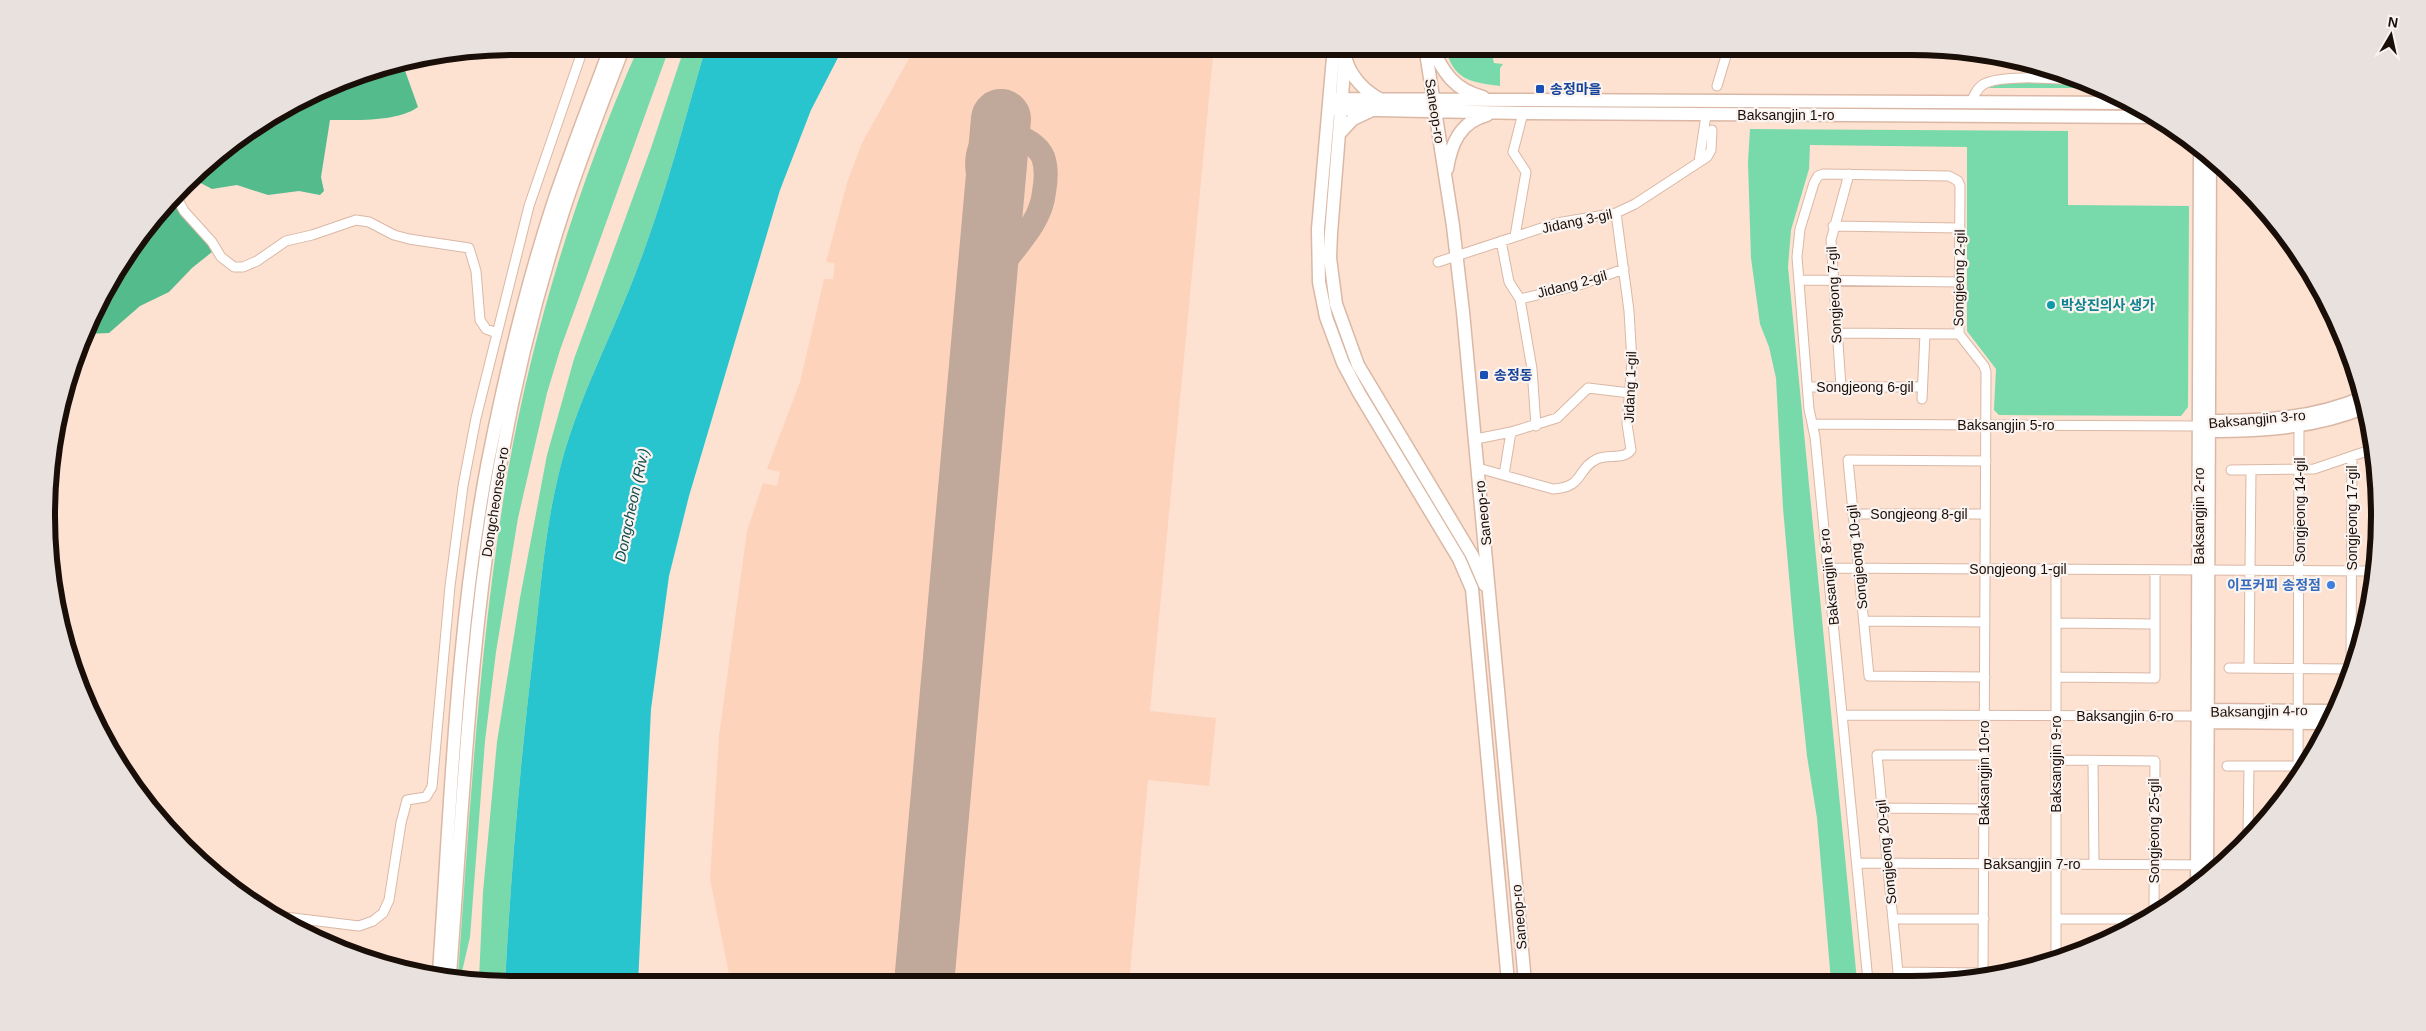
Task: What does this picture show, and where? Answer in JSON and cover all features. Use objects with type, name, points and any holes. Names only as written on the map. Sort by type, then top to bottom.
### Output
[{"type":"main road","points":[[576,159],[600,55]]},
{"type":"main road","name":"Dongcheonseo-ro","points":[[450,971],[472,670],[478,610],[498,476],[512,402],[544,278],[576,159],[608,55]]},
{"type":"main road","name":"Dongcheonseo-ro","points":[[439,969],[459,689],[475,544],[488,463],[517,332],[538,255],[620,55]]},
{"type":"main road","points":[[576,159],[628,55]]},
{"type":"main road","points":[[1334,55],[1335,104],[1339,134],[1330,258],[1336,304],[1346,334],[1363,373],[1472,555],[1492,604]]},
{"type":"main road","points":[[1335,104],[1345,55]]},
{"type":"main road","points":[[1339,134],[1353,119],[1380,105],[1349,69],[1347,55]]},
{"type":"main road","name":"Saneop-ro","points":[[1426,55],[1457,256],[1492,604],[1523,976]]},
{"type":"main road","points":[[1435,55],[1445,75],[1453,83],[1465,92],[1494,106]]},
{"type":"main road","name":"Baksangjin 1-ro","points":[[1335,104],[1494,106],[1971,102],[2116,103]]},
{"type":"main road","name":"Saneop-ro","points":[[1335,104],[1317,257],[1319,282],[1326,317],[1347,371],[1459,559],[1472,589],[1507,976]]},
{"type":"main road","points":[[1445,179],[1451,150],[1458,134],[1470,122],[1494,106]]},
{"type":"main road","name":"Baksangjin 1-ro","points":[[1494,106],[1523,113],[2141,117]]},
{"type":"main road","name":"Baksangjin 2-ro","points":[[2200,158],[2206,426]]},
{"type":"main road","name":"Baksangjin 2-ro","points":[[2204,869],[2203,570],[2210,166]]},
{"type":"main road","name":"Baksangjin 3-ro","points":[[2299,422],[2356,400]]},
{"type":"main road","name":"Baksangjin 3-ro","points":[[2206,426],[2261,430],[2299,422],[2324,421],[2358,410]]},
{"type":"main road","name":"Baksangjin 4-ro","points":[[2204,716],[2299,717],[2327,712]]},
{"type":"main road","name":"Baksangjin 4-ro","points":[[2299,717],[2322,722]]},
{"type":"street","points":[[292,918],[360,926],[373,921],[383,913],[389,900],[401,822],[407,800],[426,797],[432,787],[450,586],[463,486],[476,418],[529,206],[581,55]]},
{"type":"street","points":[[1718,86],[1727,55]]},
{"type":"street","points":[[1971,102],[1979,88],[1992,82],[2060,79]]},
{"type":"street","points":[[1516,236],[1526,172],[1513,152],[1523,113]]},
{"type":"street","points":[[1699,162],[1706,115]]},
{"type":"street","name":"Jidang 3-gil","points":[[1438,262],[1557,223],[1616,213],[1635,204],[1707,157],[1711,150],[1712,130]]},
{"type":"street","name":"Songjeong 2-gil","points":[[1818,176],[1823,174],[1849,174],[1954,177],[1960,186],[1959,334],[1984,366],[1986,372],[1985,569]]},
{"type":"street","name":"Songjeong 7-gil","points":[[1841,387],[1830,254],[1833,226],[1849,174]]},
{"type":"street","name":"Baksangjin 8-ro","points":[[1818,176],[1814,183],[1800,229],[1797,257],[1808,387],[1828,568],[1868,976]]},
{"type":"street","points":[[179,202],[184,211],[212,242],[224,261],[234,267],[243,267],[257,262],[286,241],[312,235],[356,220],[369,222],[394,235],[409,240],[469,248],[476,271],[480,320],[486,329],[497,333]]},
{"type":"street","name":"Jidang 1-gil","points":[[1478,468],[1553,489],[1563,489],[1578,480],[1588,464],[1595,460],[1630,453],[1631,447],[1627,424],[1632,362],[1624,269],[1616,213]]},
{"type":"street","points":[[1833,226],[1960,228]]},
{"type":"street","name":"Jidang 2-gil","points":[[1501,241],[1509,282],[1520,299],[1532,370],[1536,426]]},
{"type":"street","name":"Jidang 2-gil","points":[[1520,299],[1579,285],[1624,269]]},
{"type":"street","points":[[1799,280],[1959,282]]},
{"type":"street","points":[[1836,333],[1959,334]]},
{"type":"street","name":"Songjeong 6-gil","points":[[1922,399],[1925,334]]},
{"type":"street","name":"Songjeong 6-gil","points":[[1808,387],[1922,387]]},
{"type":"street","points":[[1476,439],[1536,426],[1557,418],[1588,388],[1630,393]]},
{"type":"street","name":"Songjeong 14-gil","points":[[2299,422],[2299,717],[2301,758]]},
{"type":"street","name":"Baksangjin 5-ro","points":[[1813,424],[2206,426]]},
{"type":"street","points":[[1504,475],[1511,432]]},
{"type":"street","points":[[2231,470],[2300,471],[2326,467],[2366,452]]},
{"type":"street","name":"Songjeong 17-gil","points":[[2352,457],[2352,646]]},
{"type":"street","name":"Songjeong 10-gil","points":[[1985,677],[1869,676],[1848,460],[1986,461]]},
{"type":"street","points":[[2249,668],[2251,470]]},
{"type":"street","name":"Songjeong 8-gil","points":[[1853,514],[1985,514]]},
{"type":"street","name":"Songjeong 1-gil","points":[[1828,568],[2368,571]]},
{"type":"street","name":"Baksangjin 10-ro","points":[[1983,970],[1985,569]]},
{"type":"street","name":"Baksangjin 9-ro","points":[[2056,569],[2056,953]]},
{"type":"street","points":[[2056,677],[2155,678],[2155,570]]},
{"type":"street","points":[[1864,621],[1985,622]]},
{"type":"street","points":[[2056,623],[2155,624]]},
{"type":"street","points":[[2229,668],[2345,669]]},
{"type":"street","name":"Baksangjin 6-ro","points":[[1842,716],[2204,716]]},
{"type":"street","name":"Songjeong 20-gil","points":[[1952,974],[1898,972],[1877,755],[1984,755]]},
{"type":"street","name":"Songjeong 25-gil","points":[[2056,760],[2154,761],[2154,906]]},
{"type":"street","points":[[2093,761],[2094,864]]},
{"type":"street","points":[[2227,766],[2296,766]]},
{"type":"street","points":[[2248,828],[2249,766]]},
{"type":"street","points":[[1882,808],[1984,809]]},
{"type":"street","name":"Baksangjin 7-ro","points":[[1857,863],[2154,864],[2204,869]]},
{"type":"street","points":[[1893,919],[1984,919]]},
{"type":"street","points":[[2056,919],[2132,919]]},
{"type":"shaded area","points":[[911,55],[1213,55],[1150,711],[1216,718],[1209,786],[1148,780],[1130,976],[729,976],[710,879],[719,736],[747,531],[763,483],[777,486],[780,472],[767,469],[800,382],[824,279],[833,279],[835,263],[826,262],[847,183],[862,143]]},
{"type":"green space","points":[[635,55],[667,55],[560,350],[547,393],[518,518],[496,652],[485,741],[470,937],[462,973],[458,972],[483,659],[498,533],[508,471],[531,362],[545,308],[578,201],[617,97]]},
{"type":"green space","points":[[682,55],[703,55],[658,210],[629,291],[574,422],[558,477],[540,588],[524,737],[505,976],[479,974],[483,892],[497,742],[520,598],[547,455],[574,359],[651,148]]},
{"type":"green space","points":[[1447,55],[1492,55],[1494,63],[1503,64],[1500,68],[1500,86],[1471,81],[1458,73]]},
{"type":"green space","points":[[404,69],[418,107],[410,112],[388,118],[330,120],[321,177],[324,191],[320,195],[299,191],[268,195],[237,185],[212,189],[198,182],[235,150],[285,117],[339,90],[367,79]]},
{"type":"green space","points":[[2004,83],[2068,83],[2082,88],[1988,88]]},
{"type":"green space","points":[[1750,129],[2068,131],[2068,205],[2189,206],[2188,407],[2181,416],[1999,415],[1994,410],[1996,369],[1967,331],[1967,147],[1810,145],[1809,169],[1791,230],[1788,267],[1857,976],[1831,976],[1817,818],[1807,756],[1794,633],[1783,508],[1776,378],[1769,347],[1760,324],[1751,258],[1748,162]]},
{"type":"green space","points":[[177,204],[212,248],[212,252],[192,268],[169,292],[140,306],[109,333],[92,334],[102,312],[133,260],[150,235]]},
{"type":"water","name":"Dongcheon (Riv.)","points":[[703,55],[839,55],[811,110],[780,190],[689,496],[669,576],[651,709],[638,976],[505,976],[524,737],[543,565],[553,499],[574,422],[629,291],[649,237],[675,156]]},
{"type":"taxiway","points":[[984,313],[994,278],[1032,225],[1042,204],[1045,188],[1046,170],[1043,157],[1031,143],[1012,135],[993,135],[985,140],[978,156],[979,178],[987,214],[989,253]]},
{"type":"runway","points":[[925,976],[1001,119]]},
{"type":"place","name":"송정마을","points":[[1540,89]]},
{"type":"place","name":"박상진의사 생가","points":[[2051,305]]},
{"type":"place","name":"송정동","points":[[1484,375]]},
{"type":"place","name":"이프커피 송정점","points":[[2331,585]]}]
